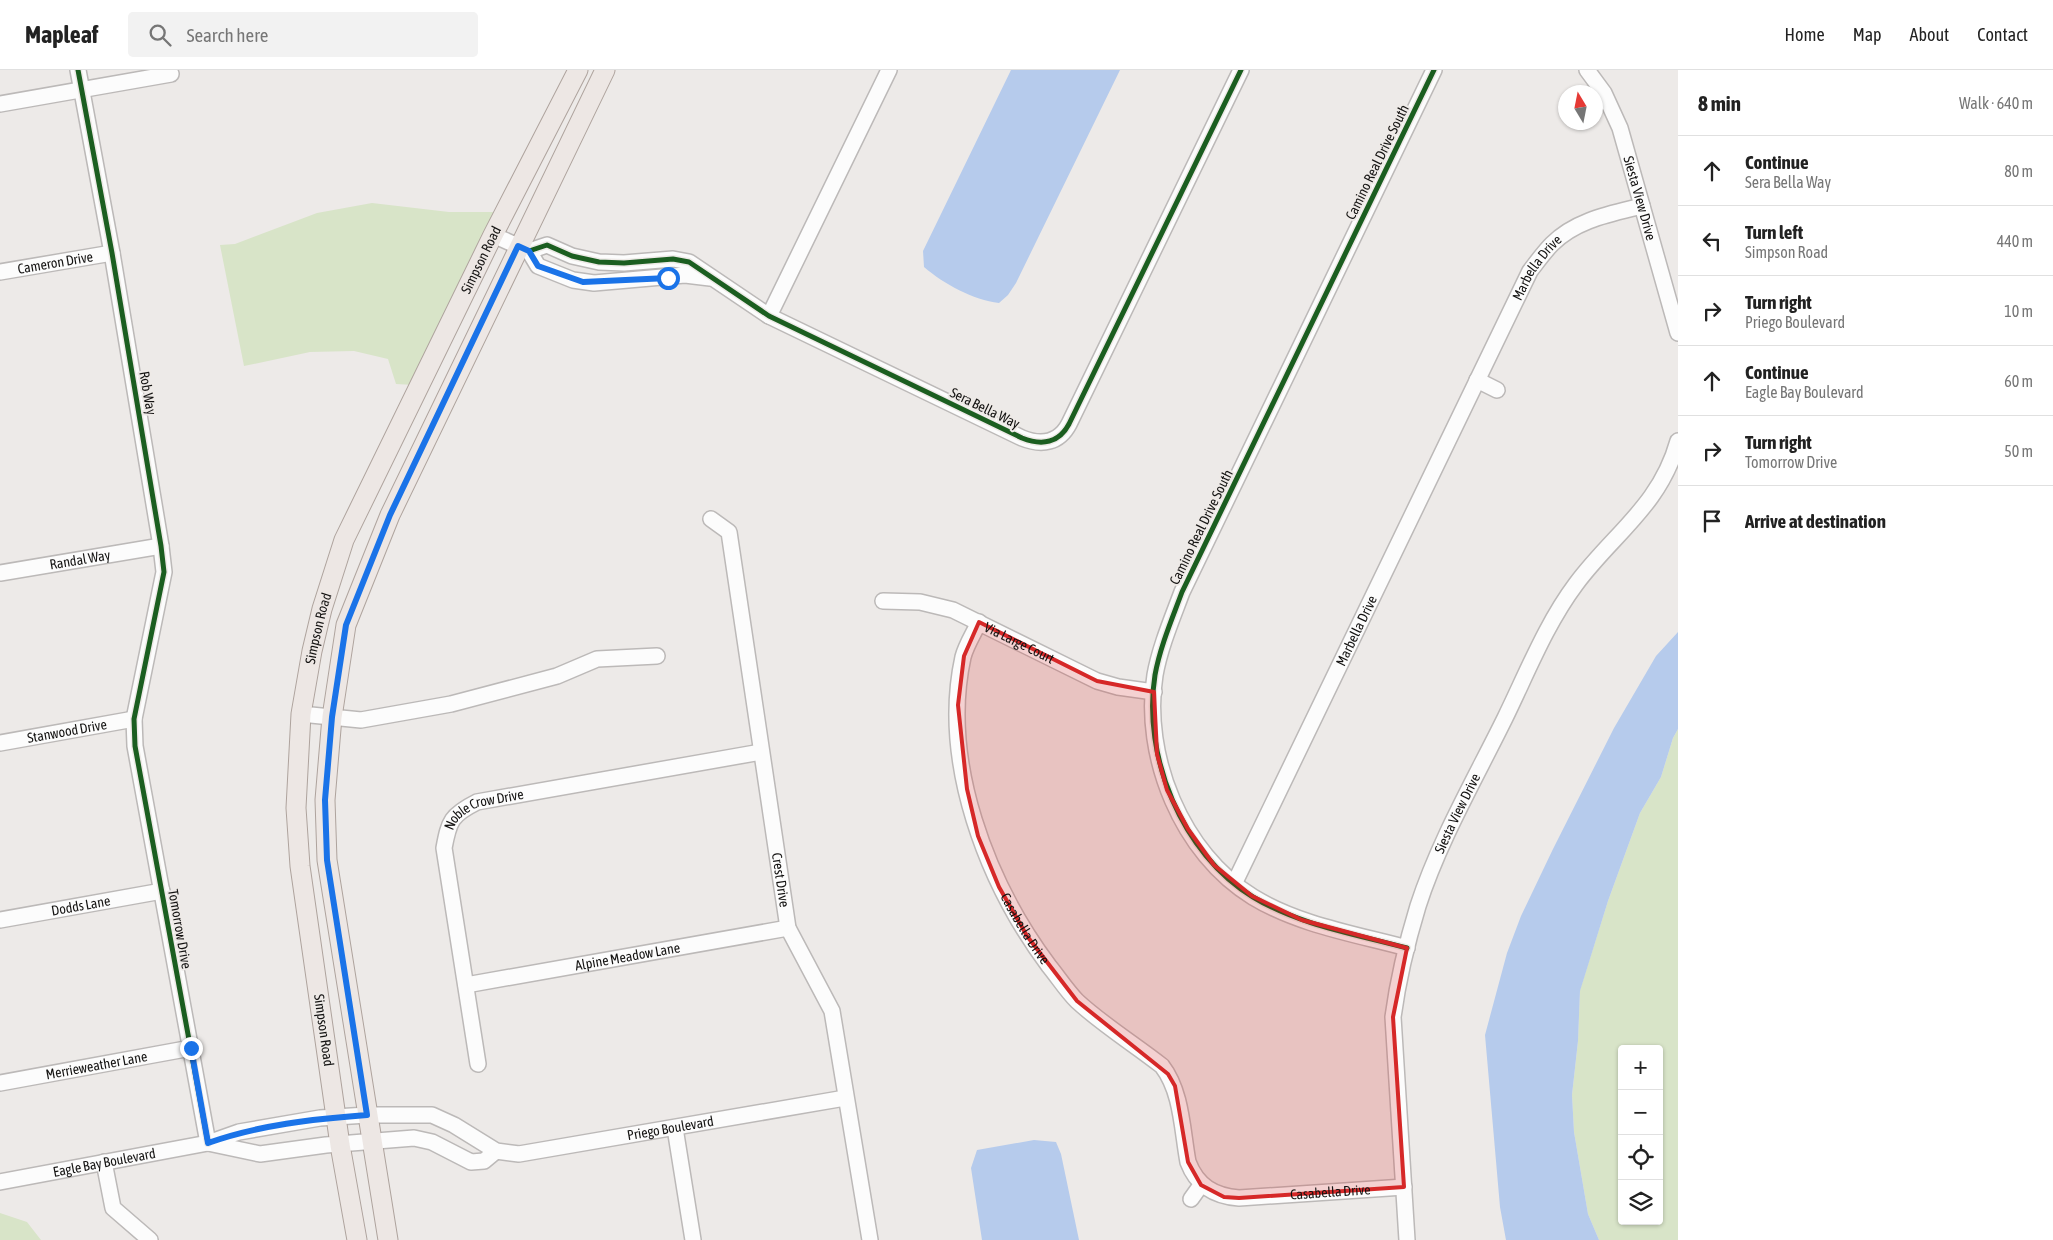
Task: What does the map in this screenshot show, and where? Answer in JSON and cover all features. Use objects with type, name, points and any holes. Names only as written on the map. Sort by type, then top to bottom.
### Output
[{"type":"main road","name":"Simpson Road","points":[[357,1240],[340,1145],[300,866],[296,808],[301,714],[322,608],[344,540],[493,235],[578,70]]},
{"type":"main road","name":"Simpson Road","points":[[388,1240],[327,860],[325,800],[332,717],[346,625],[390,515],[524,249],[605,70]]},
{"type":"street","name":"Rob Way","points":[[78,70],[112,253],[164,572],[134,719]]},
{"type":"street","points":[[769,316],[889,70]]},
{"type":"street","name":"Sera Bella Way","points":[[524,249],[547,245],[572,256],[599,262],[672,259],[689,262],[769,316],[1022,438],[1044,443],[1057,439],[1070,424],[1241,70]]},
{"type":"street","name":"Camino Real Drive South","points":[[1407,948],[1302,920],[1252,896],[1214,865],[1188,829],[1167,790],[1157,754],[1152,715],[1156,675],[1169,626],[1182,592],[1434,70]]},
{"type":"street","name":"Siesta View Drive","points":[[1587,70],[1604,93],[1620,128],[1678,333]]},
{"type":"street","points":[[0,104],[170,74]]},
{"type":"street","name":"Marbella Drive","points":[[1235,882],[1530,271],[1552,244],[1573,228],[1594,218],[1642,206]]},
{"type":"street","name":"Sera Bella Way","points":[[493,235],[524,249],[538,266],[583,282],[686,276],[711,278]]},
{"type":"street","name":"Cameron Drive","points":[[0,272],[112,253]]},
{"type":"street","points":[[1477,380],[1497,390]]},
{"type":"street","name":"Siesta View Drive","points":[[1408,1240],[1393,1017],[1397,986],[1418,906],[1445,841],[1553,619],[1577,583],[1631,524],[1653,494],[1673,460],[1678,441]]},
{"type":"street","name":"Crest Drive","points":[[710,519],[729,532],[788,928],[832,1011],[870,1240]]},
{"type":"street","name":"Randal Way","points":[[0,571],[161,546]]},
{"type":"street","name":"Via Large Court","points":[[883,601],[920,602],[953,610],[1097,681],[1118,687],[1154,692]]},
{"type":"street","name":"Casabella Drive","points":[[979,622],[964,656],[958,705],[960,746],[967,789],[978,836],[999,887],[1027,936],[1060,980],[1077,1000],[1162,1066],[1168,1074],[1175,1086],[1188,1162],[1193,1174],[1201,1185],[1224,1197],[1239,1198],[1404,1187]]},
{"type":"street","points":[[301,714],[362,720],[451,704],[557,676],[597,659],[657,656]]},
{"type":"street","name":"Stanwood Drive","points":[[0,743],[134,719]]},
{"type":"street","name":"Tomorrow Drive","points":[[134,719],[135,746],[208,1143]]},
{"type":"street","name":"Noble Crow Drive","points":[[478,1064],[444,848],[448,823],[459,811],[477,802],[761,752]]},
{"type":"street","name":"Dodds Lane","points":[[0,920],[162,891]]},
{"type":"street","name":"Alpine Meadow Lane","points":[[466,985],[788,928]]},
{"type":"street","name":"Merrieweather Lane","points":[[0,1083],[191,1048]]},
{"type":"street","name":"Priego Boulevard","points":[[336,1118],[367,1115],[432,1115],[454,1125],[496,1152],[519,1154],[845,1098]]},
{"type":"street","name":"Eagle Bay Boulevard","points":[[0,1182],[208,1143],[239,1132],[336,1118]]},
{"type":"street","points":[[675,1128],[693,1240]]},
{"type":"street","name":"Priego Boulevard","points":[[340,1145],[414,1138],[432,1142],[471,1162],[484,1162],[496,1152]]},
{"type":"street","name":"Eagle Bay Boulevard","points":[[208,1143],[260,1154],[340,1145]]},
{"type":"street","points":[[104,1162],[113,1208],[150,1240]]},
{"type":"street","points":[[1191,1198],[1201,1185]]},
{"type":"highlighted area","points":[[979,622],[1097,681],[1154,692],[1157,754],[1167,790],[1188,829],[1214,865],[1252,896],[1302,920],[1407,948],[1393,1017],[1404,1187],[1239,1198],[1224,1197],[1201,1185],[1188,1162],[1175,1086],[1168,1074],[1077,1001],[1027,936],[999,887],[978,836],[967,789],[958,705],[964,656]]},
{"type":"green space","points":[[372,203],[449,212],[508,212],[414,385],[396,384],[388,359],[354,351],[310,352],[244,366],[220,245],[235,244],[317,213]]},
{"type":"green space","points":[[1678,729],[1678,1240],[1599,1240],[1588,1214],[1574,1132],[1572,1095],[1578,1041],[1580,990],[1608,901],[1640,813],[1661,777],[1673,738]]},
{"type":"green space","points":[[0,1213],[27,1222],[41,1240],[0,1240]]},
{"type":"water","points":[[1011,70],[1120,70],[1016,283],[1008,295],[999,303],[969,295],[941,279],[924,267],[923,251]]},
{"type":"water","points":[[1678,632],[1678,729],[1673,738],[1661,777],[1640,813],[1608,901],[1580,991],[1578,1041],[1572,1095],[1574,1132],[1588,1214],[1599,1240],[1506,1240],[1500,1207],[1485,1035],[1507,953],[1521,916],[1614,728],[1656,656]]},
{"type":"water","points":[[1034,1140],[1056,1142],[1061,1154],[1079,1240],[982,1240],[971,1168],[977,1150]]},
{"type":"cycle path","points":[[78,70],[112,253],[161,546],[164,572],[134,719],[135,746],[208,1143]]},
{"type":"cycle path","points":[[529,251],[547,245],[572,256],[599,262],[624,263],[673,259],[689,262],[769,316],[1022,438],[1036,442],[1049,441],[1060,435],[1069,424],[1241,70]]},
{"type":"cycle path","points":[[1407,948],[1328,928],[1289,915],[1253,897],[1228,878],[1206,856],[1187,829],[1172,800],[1155,738],[1153,706],[1157,665],[1182,592],[1434,70]]},
{"type":"route","points":[[191,1048],[208,1143],[239,1132],[320,1118],[367,1115],[327,860],[325,800],[332,717],[346,625],[390,515],[518,246],[529,251],[538,266],[573,280],[594,283],[668,278]]}]
